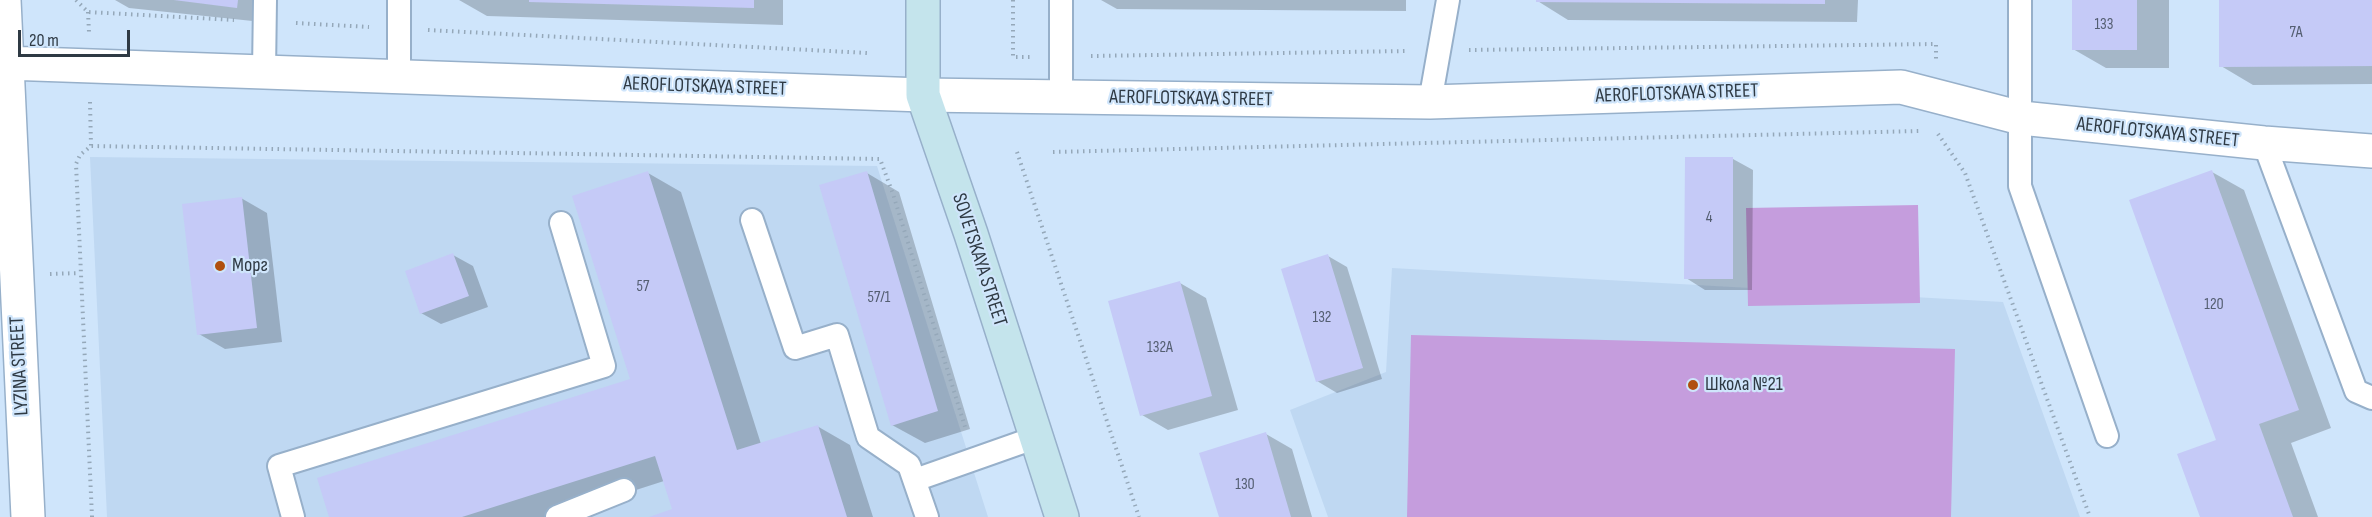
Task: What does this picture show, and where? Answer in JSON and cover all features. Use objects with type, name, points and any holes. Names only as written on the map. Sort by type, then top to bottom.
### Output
[{"type":"main road","name":"SOVETSKAYA STREET","points":[[922,0],[923,95],[975,245],[1062,517]]},
{"type":"street","name":"LYZINA STREET","points":[[4,0],[18,506]]},
{"type":"street","name":"AEROFLOTSKAYA STREET","points":[[6,63],[923,95],[1430,102],[1901,87],[2021,118],[2264,143],[2372,151]]},
{"type":"lane","points":[[399,0],[399,76]]},
{"type":"lane","points":[[1061,0],[1061,97]]},
{"type":"lane","points":[[1430,102],[1448,0]]},
{"type":"lane","points":[[2020,0],[2020,186],[2107,436]]},
{"type":"lane","points":[[264,72],[265,11]]},
{"type":"lane","points":[[2264,143],[2356,391],[2372,398]]},
{"type":"lane","points":[[752,220],[795,348],[837,335],[868,437],[909,465],[927,517]]},
{"type":"lane","points":[[293,517],[279,466],[604,366],[561,223]]},
{"type":"lane","points":[[915,480],[1037,437]]},
{"type":"lane","points":[[557,517],[624,490]]},
{"type":"path","points":[[76,0],[88,12],[265,11],[399,28],[867,53]]},
{"type":"path","points":[[1013,0],[1013,57],[1936,44]]},
{"type":"path","points":[[1935,130],[1965,173],[2090,517]]},
{"type":"path","points":[[1053,152],[1923,131]]},
{"type":"path","points":[[92,517],[76,164],[80,155],[91,146],[880,159],[893,194],[975,459]]},
{"type":"path","points":[[1017,152],[1139,517]]},
{"type":"shaded area","points":[[90,157],[877,166],[988,517],[107,517]]},
{"type":"shaded area","points":[[1918,205],[1920,303],[1748,306],[1746,208]]},
{"type":"shaded area","name":"Школа №21","points":[[1392,268],[2003,302],[2080,517],[1328,517],[1290,410],[1386,372]]},
{"type":"shaded area","points":[[1411,335],[1955,349],[1951,517],[1407,517]]},
{"type":"building","points":[[174,0],[238,0],[237,8]]},
{"type":"building","points":[[529,0],[754,0],[754,8],[529,2]]},
{"type":"building","points":[[1536,0],[1825,0],[1825,4],[1536,2]]},
{"type":"building","points":[[2072,0],[2137,0],[2137,50],[2072,50]]},
{"type":"building","points":[[2219,0],[2372,0],[2372,66],[2219,67]]},
{"type":"building","points":[[1685,157],[1733,157],[1733,279],[1684,279]]},
{"type":"building","points":[[2212,170],[2299,410],[2259,424],[2293,517],[2200,517],[2177,454],[2216,440],[2129,200]]},
{"type":"building","points":[[648,171],[737,450],[818,425],[847,517],[649,517],[672,509],[655,456],[462,517],[329,517],[317,478],[630,379],[572,196]]},
{"type":"building","points":[[867,171],[938,411],[891,426],[819,185]]},
{"type":"building","name":"Морг","points":[[242,197],[257,328],[197,335],[182,204]]},
{"type":"building","points":[[453,253],[469,296],[420,314],[405,271]]},
{"type":"building","points":[[1328,254],[1363,368],[1316,382],[1281,269]]},
{"type":"building","points":[[1180,281],[1212,396],[1140,416],[1108,301]]},
{"type":"building","points":[[1266,432],[1291,517],[1219,517],[1199,453]]},
{"type":"place","name":"Морг","points":[[220,266]]},
{"type":"place","name":"Школа №21","points":[[1693,385]]}]
